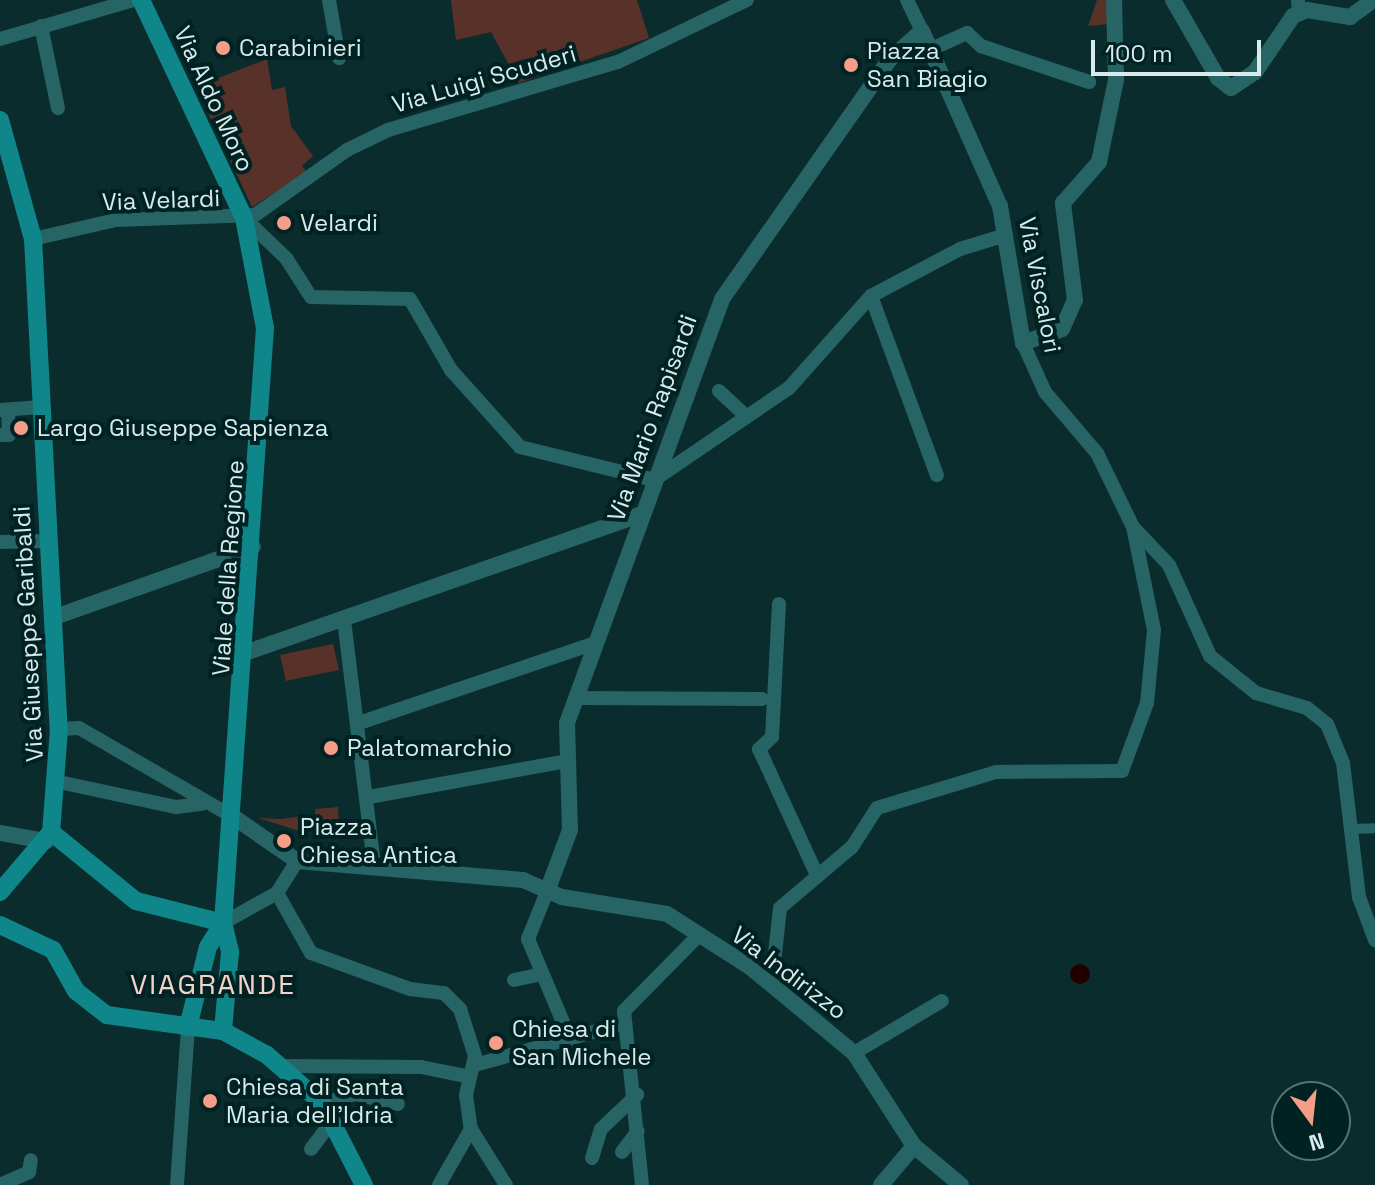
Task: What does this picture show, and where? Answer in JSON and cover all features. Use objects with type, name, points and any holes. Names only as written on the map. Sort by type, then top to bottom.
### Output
[{"type":"main road","name":"Via Aldo Moro","points":[[141,0],[244,218]]},
{"type":"main road","name":"Via Giuseppe Garibaldi","points":[[0,120],[33,239],[59,729],[59,782],[49,837]]},
{"type":"main road","name":"Viale della Regione","points":[[223,923],[235,818],[265,328],[244,218]]},
{"type":"main road","points":[[0,892],[49,837],[136,901],[223,923]]},
{"type":"main road","points":[[185,1026],[208,947],[223,923]]},
{"type":"main road","points":[[223,923],[230,952],[223,1031]]},
{"type":"main road","points":[[0,925],[53,950],[76,991],[107,1015],[223,1031],[282,1066],[304,1073],[333,1120],[362,1184]]},
{"type":"street","points":[[0,39],[133,0]]},
{"type":"street","points":[[329,0],[339,58]]},
{"type":"street","name":"Via Luigi Scuderi","points":[[244,218],[388,130],[618,62],[747,0]]},
{"type":"street","points":[[1023,343],[1062,329],[1075,311],[1063,203],[1099,162],[1116,80],[1114,0]]},
{"type":"street","points":[[1173,0],[1218,78],[1231,88],[1255,72],[1298,6],[1350,17],[1373,0]]},
{"type":"street","points":[[912,2],[922,31]]},
{"type":"street","points":[[41,26],[58,108]]},
{"type":"street","name":"Via Viscalori","points":[[922,31],[1006,235],[1023,343],[1045,392],[1097,453],[1133,527],[1169,565],[1219,666],[1256,693],[1320,714],[1343,763],[1359,897],[1375,940]]},
{"type":"street","name":"Via Mario Rapisardi","points":[[548,890],[570,830],[567,761],[576,698],[640,515],[722,299],[891,58],[922,31]]},
{"type":"street","points":[[891,58],[929,50],[967,33],[981,46],[1089,82]]},
{"type":"street","name":"Via Velardi","points":[[33,239],[116,220],[244,218],[286,258],[311,297],[410,299],[451,370],[520,447],[654,480]]},
{"type":"street","points":[[654,480],[789,388],[871,296],[960,249],[1006,235]]},
{"type":"street","points":[[871,296],[937,475]]},
{"type":"street","points":[[719,391],[747,417]]},
{"type":"street","points":[[0,435],[9,435],[4,410],[41,407]]},
{"type":"street","points":[[245,653],[640,515]]},
{"type":"street","points":[[762,978],[775,954],[780,908],[852,847],[877,808],[897,798],[996,772],[1111,776],[1127,764],[1140,732],[1153,653],[1133,527]]},
{"type":"street","points":[[0,542],[48,541]]},
{"type":"street","points":[[52,618],[253,547]]},
{"type":"street","points":[[779,604],[772,737],[759,749],[817,875]]},
{"type":"street","points":[[344,620],[369,797],[374,866]]},
{"type":"street","points":[[359,723],[595,643]]},
{"type":"street","points":[[576,698],[762,699]]},
{"type":"street","points":[[59,729],[79,728],[202,804],[235,818],[297,861],[277,893],[223,923]]},
{"type":"street","points":[[369,797],[567,761]]},
{"type":"street","points":[[59,782],[176,807],[202,804]]},
{"type":"street","points":[[1352,829],[1375,828]]},
{"type":"street","points":[[4,834],[49,837]]},
{"type":"street","name":"Via Indirizzo","points":[[297,861],[374,866],[648,906],[762,978],[854,1053],[914,1146],[961,1185]]},
{"type":"street","points":[[548,890],[527,934],[537,975],[561,1010],[570,1039]]},
{"type":"street","points":[[277,893],[311,953],[451,998],[472,1071],[471,1129],[439,1185]]},
{"type":"street","points":[[642,1185],[637,1095],[625,1005],[698,936]]},
{"type":"street","points":[[514,980],[537,975]]},
{"type":"street","name":"Via Indirizzo","points":[[854,1053],[942,1001]]},
{"type":"street","points":[[304,1073],[440,1068],[472,1071],[625,1023]]},
{"type":"street","points":[[177,1185],[185,1026]]},
{"type":"street","points":[[322,1103],[355,1094],[398,1104]]},
{"type":"street","points":[[592,1158],[601,1129],[637,1095]]},
{"type":"street","points":[[311,1149],[333,1120]]},
{"type":"street","points":[[471,1129],[506,1185]]},
{"type":"street","points":[[622,1152],[638,1131]]},
{"type":"street","points":[[881,1185],[914,1146]]},
{"type":"street","points":[[0,1185],[29,1172],[31,1160]]},
{"type":"shaded area","points":[[451,0],[637,0],[649,38],[519,83],[491,32],[456,40]]},
{"type":"shaded area","points":[[1097,0],[1108,0],[1110,24],[1088,26]]},
{"type":"shaded area","points":[[267,59],[272,90],[285,87],[291,126],[313,156],[302,166],[307,172],[252,207],[196,87]]},
{"type":"shaded area","points":[[333,644],[339,670],[286,681],[280,655]]},
{"type":"shaded area","points":[[338,807],[339,825],[353,824],[354,834],[317,838],[315,809]]},
{"type":"shaded area","points":[[302,816],[306,833],[258,818],[281,819]]},
{"type":"shaded area","points":[[1080,964],[1087,967],[1090,974],[1087,981],[1080,984],[1073,981],[1070,974],[1073,967]]},
{"type":"place","name":"Carabinieri","points":[[223,48]]},
{"type":"place","name":"Piazza San Biagio","points":[[851,65]]},
{"type":"place","name":"Velardi","points":[[284,223]]},
{"type":"place","name":"Largo Giuseppe Sapienza","points":[[21,428]]},
{"type":"place","name":"Palatomarchio","points":[[331,748]]},
{"type":"place","name":"Piazza Chiesa Antica","points":[[284,841]]},
{"type":"place","name":"Chiesa di San Michele","points":[[496,1043]]},
{"type":"place","name":"Chiesa di Santa Maria dell'Idria","points":[[210,1101]]},
{"type":"district","name":"VIAGRANDE","points":[[213,984]]}]
